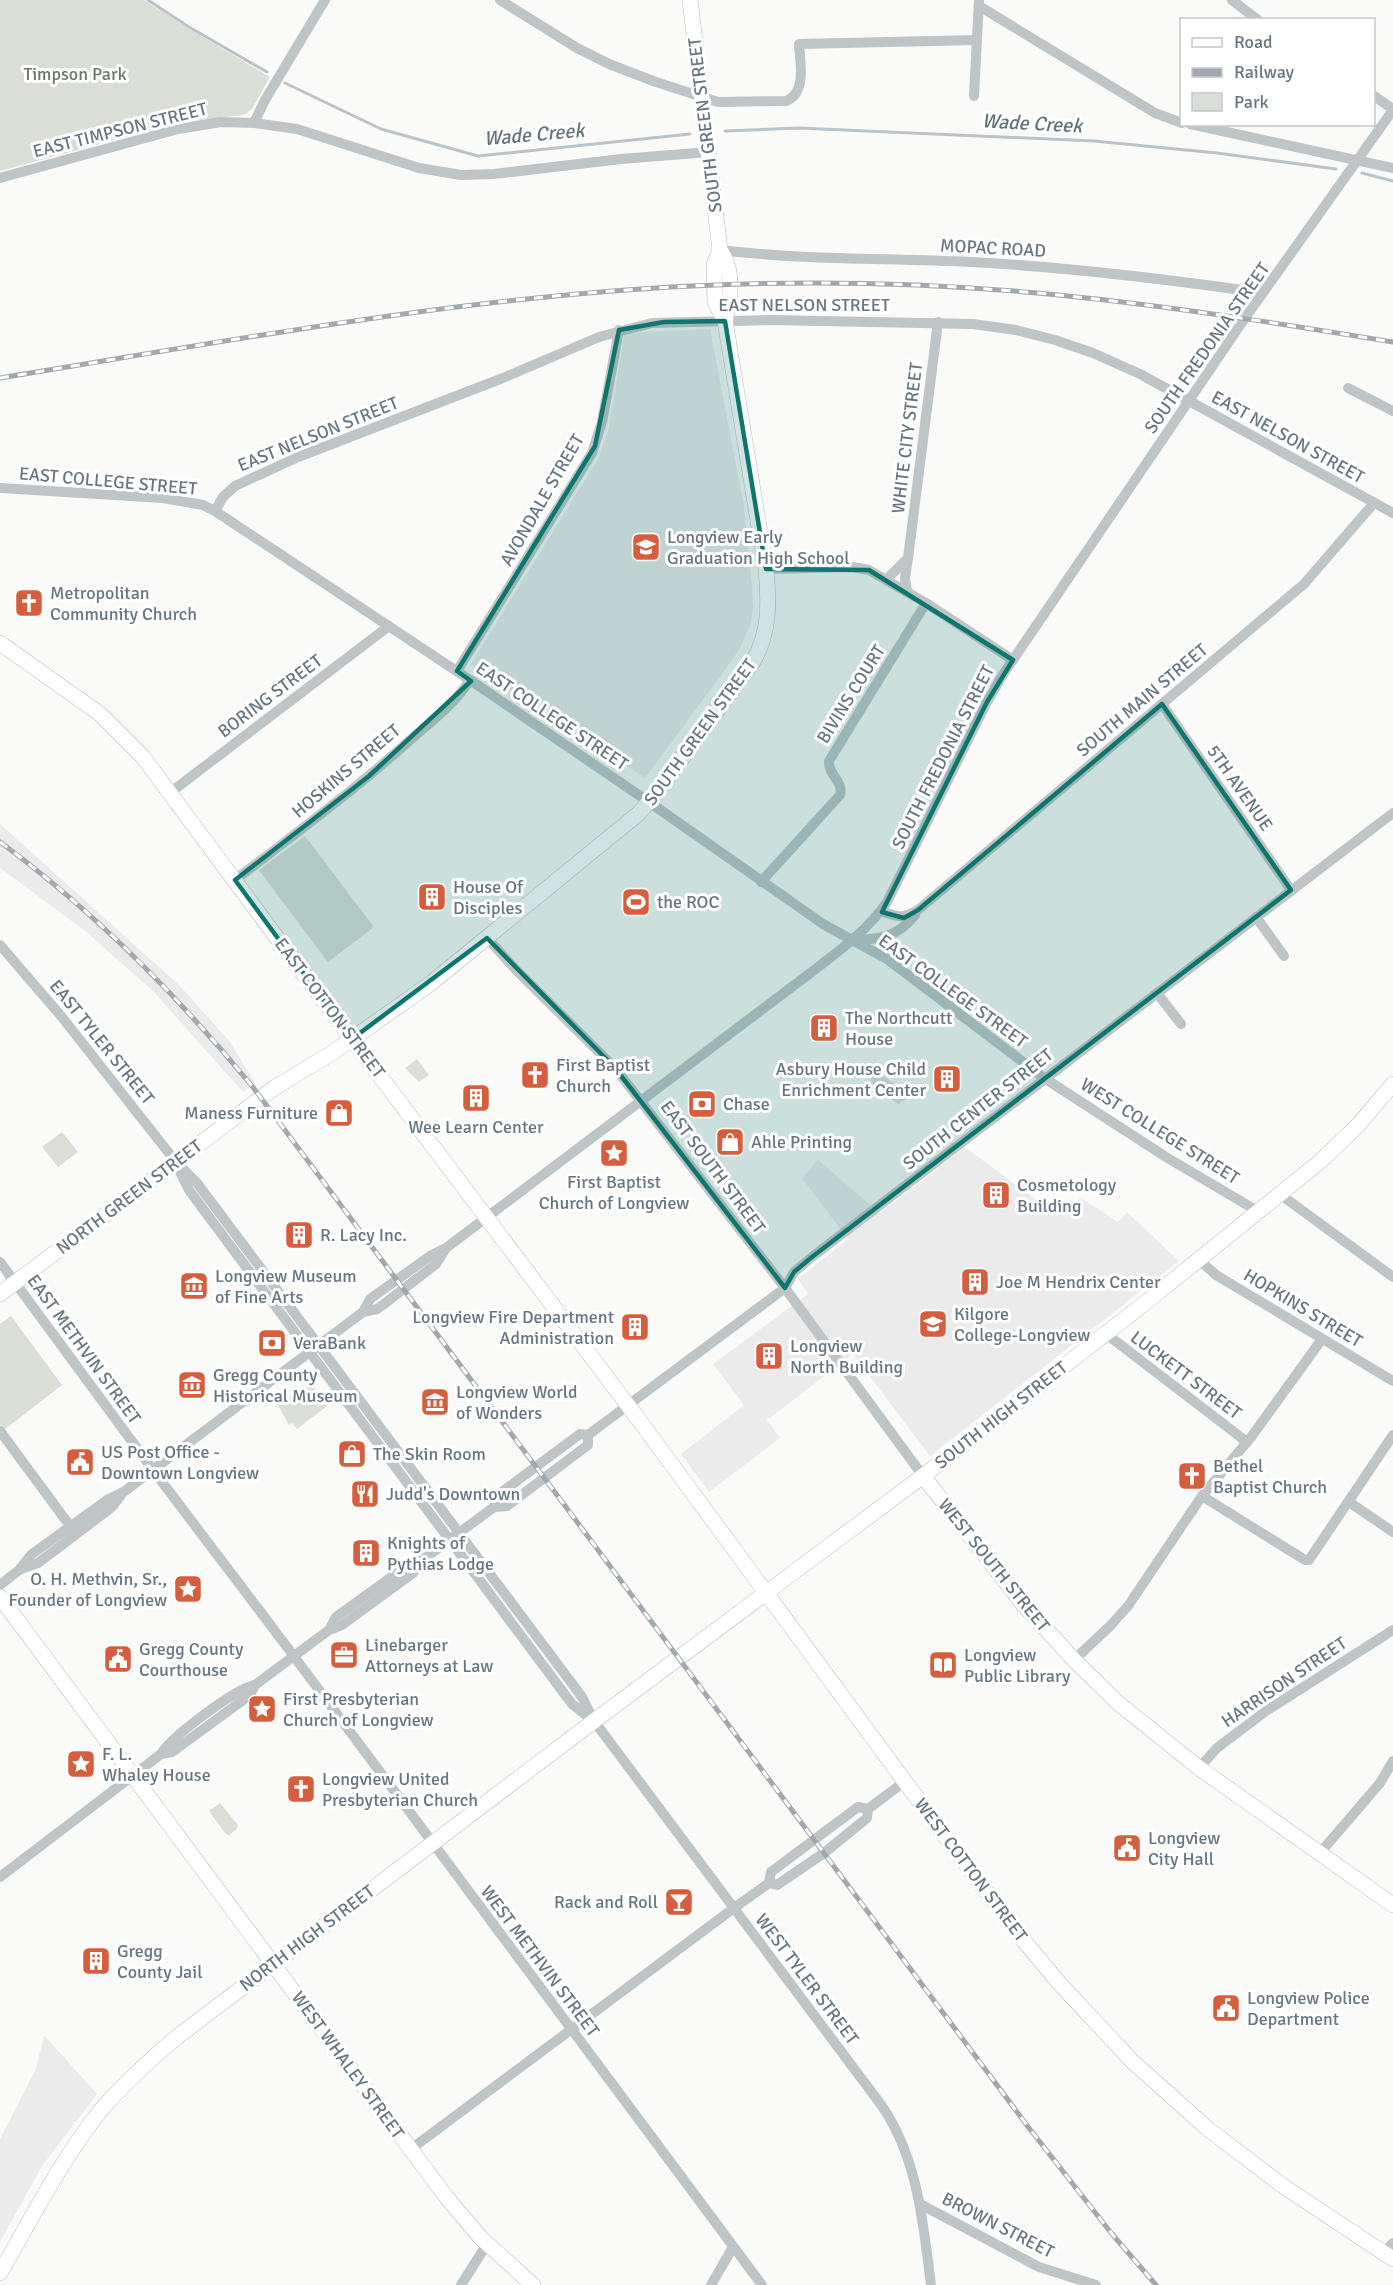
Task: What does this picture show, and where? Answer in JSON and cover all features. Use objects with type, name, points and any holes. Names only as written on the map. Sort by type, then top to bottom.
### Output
[{"type":"main road","name":"SOUTH GREEN STREET","points":[[258,1100],[352,1039],[430,984],[638,814],[744,676],[760,649],[767,626],[766,569],[725,321],[715,302],[714,264],[720,250],[690,0]]},
{"type":"main road","name":"EAST COTTON STREET","points":[[0,643],[65,688],[109,722],[136,748],[628,1405]]},
{"type":"main road","name":"SOUTH HIGH STREET","points":[[676,1661],[923,1476],[1281,1195],[1337,1146],[1393,1084]]},
{"type":"main road","name":"NORTH GREEN STREET","points":[[0,1294],[258,1100]]},
{"type":"main road","name":"WEST COTTON STREET","points":[[628,1405],[904,1782],[1031,1950],[1076,2002],[1132,2061],[1232,2148],[1290,2191],[1390,2252]]},
{"type":"main road","name":"WEST SOUTH STREET","points":[[923,1476],[1005,1582],[1074,1660],[1118,1703],[1199,1768],[1393,1905]]},
{"type":"main road","name":"WEST WHALEY STREET","points":[[0,1597],[462,2217],[487,2244],[534,2285]]},
{"type":"main road","name":"NORTH HIGH STREET","points":[[0,2273],[67,2158],[101,2110],[130,2078],[177,2037],[676,1661]]},
{"type":"street","points":[[254,123],[265,100],[325,0]]},
{"type":"street","points":[[500,0],[565,41],[609,64],[718,102],[788,100],[795,96],[800,86],[799,44],[977,40]]},
{"type":"street","points":[[1232,0],[1255,18]]},
{"type":"street","points":[[974,96],[979,3],[1155,113],[1180,122]]},
{"type":"street","points":[[1375,97],[1393,109]]},
{"type":"street","name":"SOUTH FREDONIA STREET","points":[[125,1491],[363,1312],[377,1309],[400,1284],[436,1264],[446,1248],[642,1102],[852,940],[881,911],[987,702],[1013,660],[1263,293],[1393,109]]},
{"type":"street","name":"EAST TIMPSON STREET","points":[[0,178],[189,127],[221,122],[254,123],[297,129],[419,168],[461,175],[494,174],[621,159],[709,152]]},
{"type":"street","points":[[1199,126],[1393,168]]},
{"type":"street","name":"MOPAC ROAD","points":[[720,250],[779,257],[970,262],[1054,268],[1149,277],[1263,293]]},
{"type":"street","name":"EAST NELSON STREET","points":[[215,511],[223,497],[235,486],[298,457],[503,378],[579,344],[619,330],[652,323],[725,321],[938,322],[1016,330],[1072,345],[1113,361],[1393,513]]},
{"type":"street","name":"WHITE CITY STREET","points":[[907,592],[905,578],[938,322]]},
{"type":"street","name":"AVONDALE STREET","points":[[457,671],[592,453],[602,422],[619,330]]},
{"type":"street","points":[[1348,388],[1393,411]]},
{"type":"street","name":"EAST COLLEGE STREET","points":[[0,488],[163,498],[203,505],[215,511],[457,671],[829,928],[887,959],[1044,1078]]},
{"type":"street","name":"SOUTH MAIN STREET","points":[[852,940],[888,937],[910,921],[918,910],[1304,584],[1374,503]]},
{"type":"street","points":[[886,580],[908,558]]},
{"type":"street","points":[[766,569],[859,567],[869,570],[926,603],[1013,660]]},
{"type":"street","name":"BIVINS COURT","points":[[761,882],[840,795],[841,787],[829,769],[830,761],[926,603]]},
{"type":"street","name":"BORING STREET","points":[[171,792],[388,626]]},
{"type":"street","name":"HOSKINS STREET","points":[[235,880],[331,808],[369,776],[456,699],[470,680]]},
{"type":"street","name":"5TH AVENUE","points":[[1162,704],[1291,890]]},
{"type":"street","name":"SOUTH CENTER STREET","points":[[588,1435],[588,1445],[507,1506],[494,1507],[498,1495],[535,1466],[580,1434],[588,1435],[785,1288],[794,1272],[1044,1078],[1393,813]]},
{"type":"street","points":[[881,911],[899,918],[909,916],[918,910]]},
{"type":"street","points":[[1256,917],[1284,956]]},
{"type":"street","name":"EAST SOUTH STREET","points":[[487,938],[517,971],[605,1056],[785,1288]]},
{"type":"street","name":"EAST TYLER STREET","points":[[0,945],[61,1016],[176,1162],[189,1190],[314,1348],[454,1536]]},
{"type":"street","points":[[1157,993],[1181,1024]]},
{"type":"street","name":"WEST COLLEGE STREET","points":[[1044,1078],[1166,1157],[1259,1212]]},
{"type":"street","points":[[1281,1195],[1393,1277]]},
{"type":"street","name":"HOPKINS STREET","points":[[1199,1260],[1210,1270],[1393,1381]]},
{"type":"street","name":"EAST METHVIN STREET","points":[[0,1262],[294,1656]]},
{"type":"street","name":"WEST SOUTH STREET","points":[[785,1288],[923,1476]]},
{"type":"street","name":"LUCKETT STREET","points":[[1105,1333],[1247,1442]]},
{"type":"street","points":[[1074,1660],[1128,1606],[1202,1496],[1247,1442],[1322,1339]]},
{"type":"street","points":[[0,1431],[70,1526]]},
{"type":"street","points":[[1202,1496],[1309,1560],[1393,1435]]},
{"type":"street","points":[[20,1570],[32,1554],[107,1500],[125,1491]]},
{"type":"street","points":[[0,1585],[20,1570],[38,1563],[112,1507],[125,1491]]},
{"type":"street","points":[[1349,1502],[1393,1532]]},
{"type":"street","points":[[0,1877],[161,1754],[172,1752],[250,1695],[255,1685],[329,1630],[336,1617],[408,1565],[421,1561],[494,1507]]},
{"type":"street","name":"WEST TYLER STREET","points":[[454,1536],[572,1704],[594,1721],[890,2118],[905,2150],[920,2204],[931,2285]]},
{"type":"street","name":"HARRISON STREET","points":[[1199,1768],[1217,1748],[1266,1712],[1393,1630]]},
{"type":"street","name":"WEST METHVIN STREET","points":[[294,1656],[762,2285]]},
{"type":"street","points":[[1320,1853],[1380,1783],[1393,1762]]},
{"type":"street","points":[[769,1883],[777,1885],[824,1853],[867,1818],[868,1809],[904,1782]]},
{"type":"street","points":[[411,2149],[769,1883],[771,1872],[814,1839],[858,1807],[868,1809]]},
{"type":"street","name":"BROWN STREET","points":[[920,2204],[1040,2267],[1096,2285]]},
{"type":"street","points":[[461,2285],[487,2244]]},
{"type":"street","points":[[711,2285],[733,2247]]},
{"type":"highlighted area","points":[[725,321],[766,569],[869,570],[1013,660],[987,702],[882,912],[904,918],[918,910],[1162,704],[1291,890],[812,1257],[794,1272],[785,1288],[615,1068],[487,938],[352,1039],[235,880],[369,776],[471,681],[457,671],[595,446],[619,330],[664,322]]},
{"type":"shaded area","name":"Longview Early Graduation High School","points":[[710,329],[744,507],[752,587],[751,623],[740,648],[730,663],[645,778],[471,664],[598,459],[609,428],[624,336],[642,332]]},
{"type":"shaded area","points":[[0,824],[179,985],[230,1042],[255,1083],[243,1092],[153,991],[84,930],[0,868]]},
{"type":"shaded area","name":"Kilgore College-Longview","points":[[965,1147],[1055,1214],[1081,1198],[1118,1222],[1127,1212],[1179,1261],[930,1456],[853,1354],[766,1419],[780,1438],[709,1492],[681,1454],[744,1405],[713,1364],[808,1294],[798,1279],[848,1239],[802,1178],[818,1160],[880,1213]]},
{"type":"shaded area","points":[[44,2035],[97,2094],[42,2166],[0,2242],[0,2139],[36,2069]]},
{"type":"green space","name":"Timpson Park","points":[[0,0],[144,0],[270,77],[252,109],[244,115],[181,122],[0,171]]},
{"type":"green space","points":[[305,836],[374,927],[328,962],[259,870]]},
{"type":"green space","points":[[417,1059],[429,1075],[419,1082],[405,1068]]},
{"type":"green space","points":[[879,1072],[904,1092],[906,1099],[898,1104],[872,1084],[871,1079]]},
{"type":"green space","points":[[62,1132],[78,1152],[58,1167],[42,1147]]},
{"type":"green space","points":[[11,1316],[62,1385],[4,1430],[0,1424],[0,1324]]},
{"type":"green space","points":[[303,1387],[314,1388],[327,1406],[297,1429],[292,1423],[289,1425],[278,1405]]},
{"type":"green space","points":[[220,1803],[238,1825],[237,1829],[229,1835],[209,1811]]},
{"type":"waterway","name":"Wade Creek","points":[[148,0],[189,27],[267,72]]},
{"type":"waterway","name":"Wade Creek","points":[[285,83],[381,129],[478,156],[690,134]]},
{"type":"waterway","name":"Wade Creek","points":[[725,131],[799,128],[1094,141],[1217,153],[1336,169]]},
{"type":"waterway","name":"Wade Creek","points":[[1362,173],[1393,181]]},
{"type":"railway","points":[[0,378],[432,310],[605,292],[738,284],[875,284],[1012,291],[1184,310],[1393,342]]},
{"type":"railway","points":[[0,842],[69,897],[134,956],[224,1052],[252,1086],[1029,2128],[1112,2234],[1156,2285]]},
{"type":"place","name":"Longview Early Graduation High School","points":[[646,547]]},
{"type":"place","name":"Metropolitan Community Church","points":[[29,603]]},
{"type":"place","name":"House Of Disciples","points":[[432,897]]},
{"type":"place","name":"the ROC","points":[[636,902]]},
{"type":"place","name":"The Northcutt House","points":[[824,1028]]},
{"type":"place","name":"First Baptist Church","points":[[535,1075]]},
{"type":"place","name":"Asbury House Child Enrichment Center","points":[[947,1079]]},
{"type":"place","name":"Wee Learn Center","points":[[476,1098]]},
{"type":"place","name":"Chase","points":[[702,1104]]},
{"type":"place","name":"Maness Furniture","points":[[339,1113]]},
{"type":"place","name":"Ahle Printing","points":[[730,1142]]},
{"type":"place","name":"First Baptist Church of Longview","points":[[614,1153]]},
{"type":"place","name":"Cosmetology Building","points":[[996,1195]]},
{"type":"place","name":"R. Lacy Inc.","points":[[299,1235]]},
{"type":"place","name":"Joe M Hendrix Center","points":[[975,1282]]},
{"type":"place","name":"Longview Museum of Fine Arts","points":[[194,1286]]},
{"type":"place","name":"Kilgore College-Longview","points":[[933,1324]]},
{"type":"place","name":"Longview Fire Department Administration","points":[[635,1327]]},
{"type":"place","name":"VeraBank","points":[[272,1343]]},
{"type":"place","name":"Longview North Building","points":[[769,1356]]},
{"type":"place","name":"Gregg County Historical Museum","points":[[192,1385]]},
{"type":"place","name":"Longview World of Wonders","points":[[435,1402]]},
{"type":"place","name":"The Skin Room","points":[[352,1454]]},
{"type":"place","name":"US Post Office - Downtown Longview","points":[[80,1462]]},
{"type":"place","name":"Bethel Baptist Church","points":[[1192,1476]]},
{"type":"place","name":"Judd's Downtown","points":[[365,1494]]},
{"type":"place","name":"Knights of Pythias Lodge","points":[[366,1553]]},
{"type":"place","name":"O. H. Methvin, Sr., Founder of Longview","points":[[188,1589]]},
{"type":"place","name":"Linebarger Attorneys at Law","points":[[344,1655]]},
{"type":"place","name":"Gregg County Courthouse","points":[[118,1659]]},
{"type":"place","name":"Longview Public Library","points":[[943,1665]]},
{"type":"place","name":"First Presbyterian Church of Longview","points":[[262,1709]]},
{"type":"place","name":"F. L. Whaley House","points":[[81,1764]]},
{"type":"place","name":"Longview United Presbyterian Church","points":[[301,1789]]},
{"type":"place","name":"Longview City Hall","points":[[1127,1848]]},
{"type":"place","name":"Rack and Roll","points":[[679,1902]]},
{"type":"place","name":"Gregg County Jail","points":[[96,1961]]},
{"type":"place","name":"Longview Police Department","points":[[1226,2008]]}]
